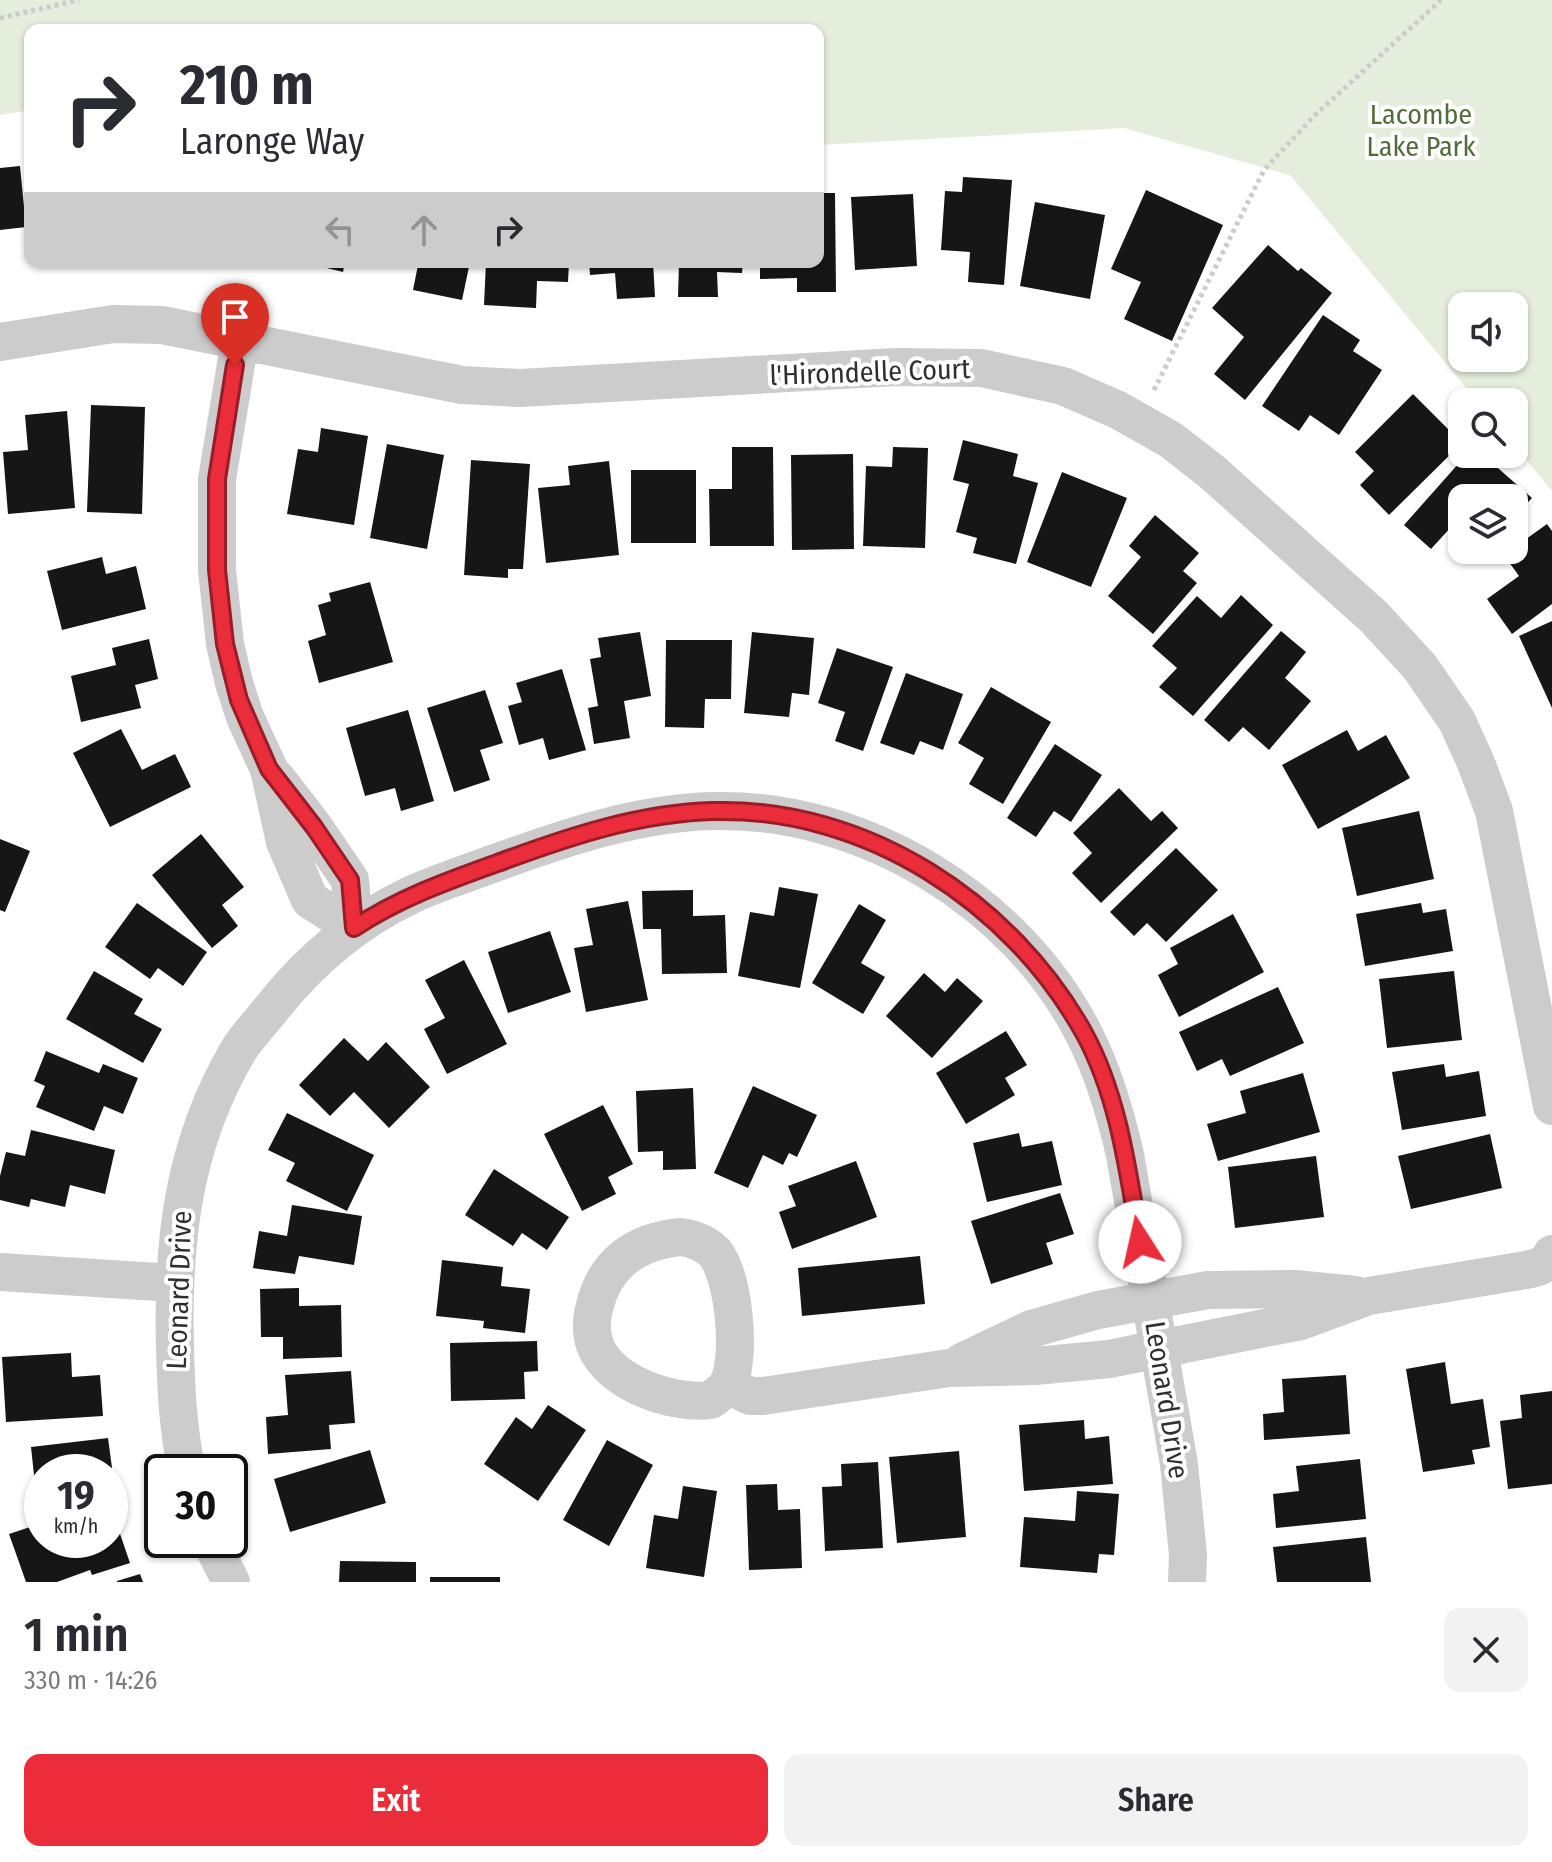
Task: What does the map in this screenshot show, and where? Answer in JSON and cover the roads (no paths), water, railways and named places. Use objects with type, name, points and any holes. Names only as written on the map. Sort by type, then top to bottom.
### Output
[{"type":"street","name":"l'Hirondelle Court","points":[[0,342],[82,327],[141,323],[462,385],[505,388],[896,367],[981,368],[1063,386],[1139,420],[1212,472],[1374,617],[1420,667],[1457,721],[1494,811],[1552,1106]]},
{"type":"street","points":[[240,340],[217,479],[218,582],[225,644],[234,683],[269,769],[285,842],[310,900],[354,928]]},
{"type":"street","name":"Leonard Drive","points":[[184,1454],[178,1419],[174,1283],[177,1232],[185,1185],[206,1114],[240,1049],[287,989],[354,928],[416,892],[604,827],[678,814],[745,812],[784,817],[844,832],[886,849],[948,884],[1009,933],[1060,994],[1085,1035],[1116,1116],[1185,1510],[1187,1582]]},
{"type":"street","points":[[681,1237],[703,1244],[715,1254],[725,1274],[735,1329],[728,1385],[711,1400],[680,1400],[638,1385],[605,1361],[595,1344],[593,1315],[601,1284],[622,1258],[681,1237]]},
{"type":"street","points":[[728,1385],[750,1396],[763,1396],[949,1368],[1035,1366],[1109,1359],[1301,1321],[1369,1296],[1526,1270],[1549,1260],[1552,1254]]},
{"type":"street","points":[[0,1272],[174,1283]]},
{"type":"street","points":[[949,1368],[1031,1329],[1098,1310],[1150,1300],[1218,1289],[1295,1289],[1369,1296]]},
{"type":"street","points":[[219,1558],[231,1582]]},
{"type":"park label","name":"Lacombe Lake Park","points":[[1421,130]]}]
